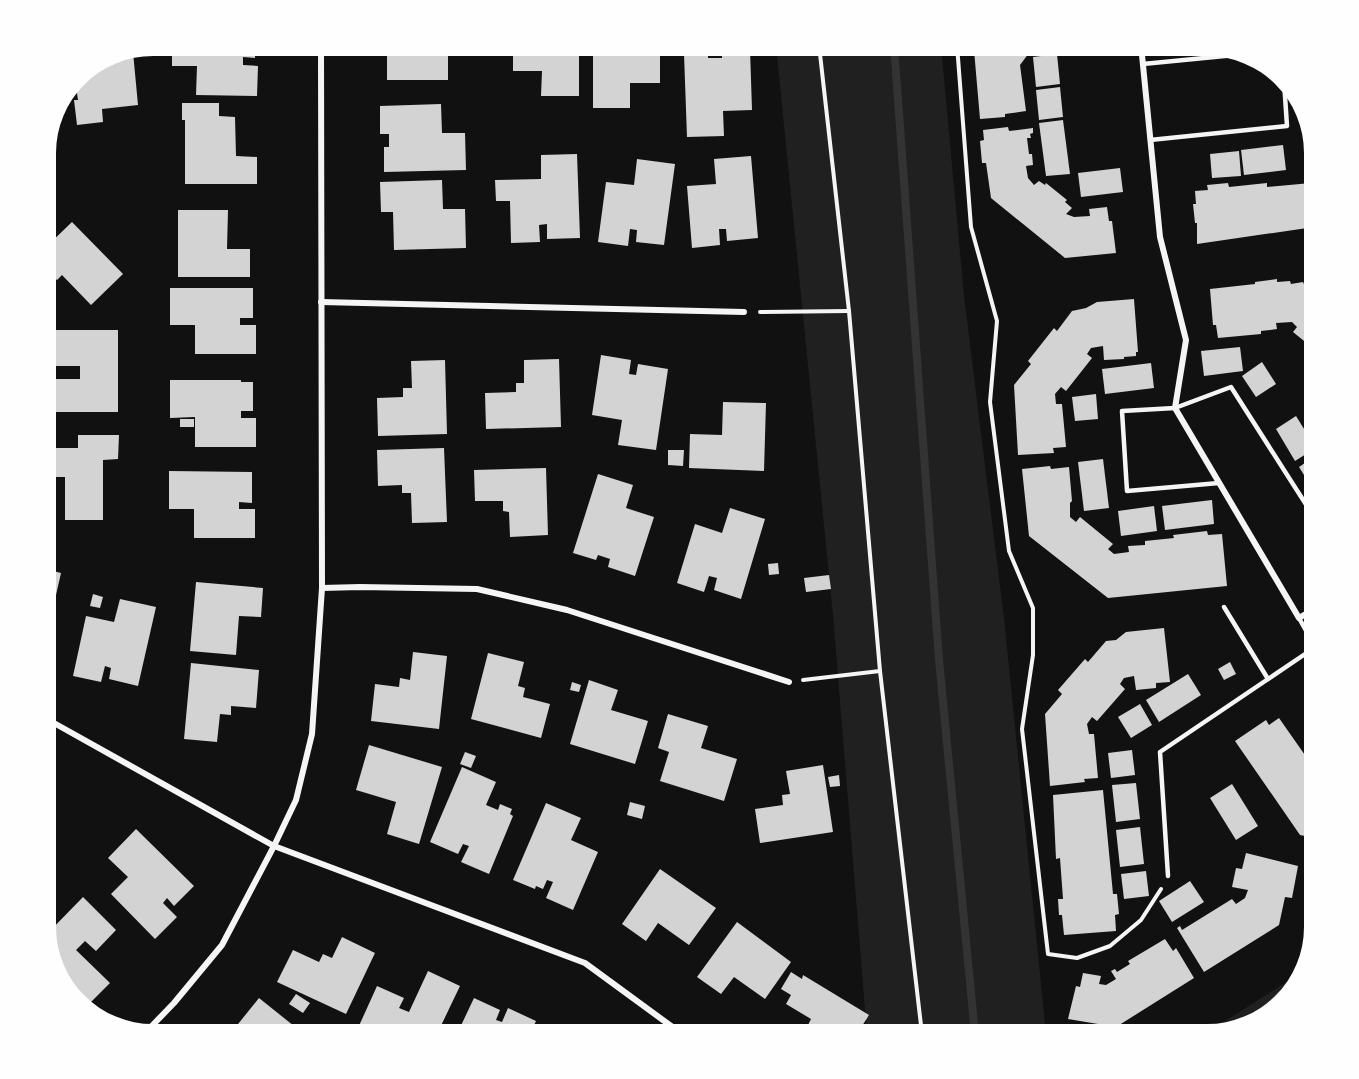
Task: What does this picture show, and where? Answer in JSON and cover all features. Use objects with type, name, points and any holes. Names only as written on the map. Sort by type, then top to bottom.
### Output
[{"type":"street","points":[[154,1024],[222,945],[296,800],[312,734],[322,588],[321,56]]},
{"type":"street","points":[[1143,56],[1160,237],[1186,340],[1175,408],[1299,618],[1304,615]]},
{"type":"street","points":[[321,302],[744,312]]},
{"type":"street","points":[[322,588],[477,589],[567,610],[789,682]]},
{"type":"street","points":[[56,724],[274,846],[585,963],[668,1024]]},
{"type":"lane","points":[[1143,64],[1219,57]]},
{"type":"lane","points":[[1150,140],[1287,126],[1285,96]]},
{"type":"lane","points":[[1219,483],[1127,491],[1122,411],[1175,408],[1231,387],[1304,501]]},
{"type":"lane","points":[[1224,608],[1268,679]]},
{"type":"lane","points":[[1299,618],[1304,627]]},
{"type":"lane","points":[[1168,876],[1160,752],[1304,653]]},
{"type":"path","points":[[820,56],[849,310],[880,671],[921,1024]]},
{"type":"path","points":[[958,56],[971,227],[997,321],[990,402],[1009,551],[1033,608],[1033,655],[1022,729],[1048,954],[1077,958],[1110,946],[1141,920],[1168,876]]},
{"type":"path","points":[[744,312],[849,310]]},
{"type":"path","points":[[789,682],[880,671]]},
{"type":"shaded area","points":[[777,56],[942,56],[964,296],[1004,618],[1045,1024],[866,1024],[833,615]]},
{"type":"shaded area","points":[[1285,983],[1279,991],[1255,1011],[1223,1022]]},
{"type":"building","points":[[172,56],[255,56],[255,58],[243,57],[243,65],[258,66],[257,96],[196,95],[197,66],[172,66]]},
{"type":"building","points":[[387,56],[448,56],[448,80],[387,80]]},
{"type":"building","points":[[513,56],[579,56],[579,96],[541,96],[542,71],[513,71]]},
{"type":"building","points":[[593,56],[660,56],[660,83],[630,83],[630,108],[593,108]]},
{"type":"building","points":[[684,56],[722,58],[722,56],[750,56],[752,110],[723,111],[724,136],[687,137]]},
{"type":"building","points":[[975,56],[1027,56],[1020,65],[1026,111],[1005,114],[1005,117],[980,119]]},
{"type":"building","points":[[1057,56],[1060,84],[1036,87],[1033,57]]},
{"type":"building","points":[[133,57],[138,105],[102,109],[103,122],[77,125],[74,100],[78,100],[77,93],[99,72],[115,63]]},
{"type":"building","points":[[1060,87],[1063,117],[1039,120],[1036,90]]},
{"type":"building","points":[[182,103],[219,103],[219,116],[235,117],[236,156],[257,157],[257,184],[185,184],[185,120],[182,120]]},
{"type":"building","points":[[441,104],[442,133],[465,133],[466,170],[384,172],[384,147],[389,147],[389,134],[380,134],[380,106]]},
{"type":"building","points":[[1063,120],[1070,174],[1046,176],[1039,123]]},
{"type":"building","points":[[1008,127],[1009,131],[1033,128],[1031,138],[1027,138],[1033,165],[1026,166],[1028,178],[1034,185],[1039,181],[1045,185],[1046,183],[1067,200],[1065,202],[1072,208],[1066,214],[1074,217],[1090,216],[1089,209],[1107,207],[1109,221],[1112,221],[1116,253],[1065,258],[991,198],[986,163],[982,163],[980,141],[984,140],[983,130]]},
{"type":"building","points":[[1283,145],[1286,170],[1244,175],[1241,150]]},
{"type":"building","points":[[1239,151],[1241,176],[1212,178],[1210,154]]},
{"type":"building","points":[[577,154],[580,238],[547,239],[547,224],[539,225],[540,242],[511,243],[510,201],[496,201],[495,180],[541,179],[541,155]]},
{"type":"building","points":[[751,156],[758,238],[727,241],[726,229],[719,229],[720,245],[692,248],[687,186],[716,184],[714,159]]},
{"type":"building","points":[[637,159],[675,164],[664,245],[636,242],[637,230],[630,229],[628,246],[598,242],[606,182],[634,185]]},
{"type":"building","points":[[1120,168],[1123,192],[1081,197],[1078,173]]},
{"type":"building","points":[[442,180],[443,209],[465,209],[466,248],[394,250],[393,212],[381,212],[380,182]]},
{"type":"building","points":[[1228,183],[1229,187],[1267,183],[1267,187],[1304,184],[1304,228],[1197,244],[1197,223],[1195,223],[1193,204],[1196,204],[1195,191],[1208,190],[1207,185]]},
{"type":"building","points":[[178,210],[228,210],[227,249],[250,249],[250,277],[178,277]]},
{"type":"building","points":[[72,222],[123,274],[91,305],[62,275],[56,279],[56,237]]},
{"type":"building","points":[[1277,279],[1277,282],[1290,281],[1291,284],[1303,282],[1304,341],[1293,332],[1297,327],[1292,322],[1276,323],[1277,329],[1261,331],[1261,334],[1218,338],[1216,325],[1213,325],[1210,289],[1255,284],[1255,282]]},
{"type":"building","points":[[170,288],[253,288],[253,318],[240,318],[240,325],[256,325],[256,354],[195,354],[195,325],[170,325]]},
{"type":"building","points":[[1134,299],[1138,352],[1136,356],[1104,360],[1103,346],[1091,348],[1087,354],[1092,358],[1066,391],[1061,387],[1055,394],[1056,404],[1062,404],[1066,447],[1053,448],[1054,453],[1018,455],[1014,385],[1031,364],[1028,361],[1054,328],[1057,331],[1072,311],[1086,308],[1097,302]]},
{"type":"building","points":[[56,330],[118,330],[118,412],[56,412],[56,379],[80,379],[80,366],[56,366]]},
{"type":"building","points":[[1240,347],[1243,371],[1204,376],[1201,351]]},
{"type":"building","points":[[601,355],[631,360],[629,374],[636,375],[638,364],[668,369],[656,450],[618,445],[622,420],[592,415]]},
{"type":"building","points":[[559,359],[561,427],[486,429],[485,393],[516,392],[516,383],[524,383],[524,360]]},
{"type":"building","points":[[445,360],[447,434],[378,436],[377,398],[403,397],[403,388],[412,388],[411,361]]},
{"type":"building","points":[[1262,362],[1276,384],[1256,397],[1242,376]]},
{"type":"building","points":[[1151,363],[1154,388],[1105,394],[1102,369]]},
{"type":"building","points":[[170,380],[253,382],[253,411],[241,411],[241,418],[256,418],[256,447],[195,447],[195,417],[170,418]]},
{"type":"building","points":[[1096,394],[1098,419],[1075,421],[1072,397]]},
{"type":"building","points":[[723,402],[766,403],[764,471],[689,468],[690,434],[722,435]]},
{"type":"building","points":[[1296,416],[1304,429],[1304,455],[1295,461],[1276,429]]},
{"type":"building","points":[[180,419],[194,419],[194,427],[180,427]]},
{"type":"building","points":[[78,435],[119,435],[118,459],[103,460],[103,520],[65,520],[65,477],[56,477],[56,448],[78,448]]},
{"type":"building","points":[[444,448],[447,522],[412,523],[411,493],[402,493],[402,485],[378,486],[377,450]]},
{"type":"building","points":[[668,450],[684,450],[683,466],[668,465]]},
{"type":"building","points":[[1103,459],[1109,508],[1084,511],[1078,462]]},
{"type":"building","points":[[1304,464],[1304,475],[1299,467]]},
{"type":"building","points":[[1050,466],[1051,469],[1069,467],[1072,501],[1070,517],[1076,522],[1080,517],[1113,544],[1108,549],[1114,554],[1129,552],[1128,546],[1145,545],[1145,541],[1174,538],[1173,535],[1207,531],[1208,535],[1222,534],[1227,586],[1108,598],[1029,536],[1022,469]]},
{"type":"building","points":[[546,468],[548,535],[510,537],[509,512],[503,511],[503,501],[475,501],[474,470]]},
{"type":"building","points":[[169,471],[252,472],[252,503],[239,502],[239,509],[255,509],[255,538],[194,538],[194,509],[169,509]]},
{"type":"building","points":[[598,474],[633,485],[626,508],[654,517],[635,576],[608,567],[610,559],[598,555],[596,560],[573,553]]},
{"type":"building","points":[[1212,500],[1214,524],[1165,530],[1162,506]]},
{"type":"building","points":[[1154,506],[1157,531],[1121,536],[1118,511]]},
{"type":"building","points":[[730,508],[765,519],[741,599],[714,590],[717,578],[709,576],[704,592],[677,583],[695,524],[722,533]]},
{"type":"building","points":[[778,563],[779,574],[769,575],[768,564]]},
{"type":"building","points":[[56,572],[61,573],[56,595]]},
{"type":"building","points":[[829,575],[831,589],[806,592],[804,578]]},
{"type":"building","points":[[196,582],[263,588],[261,617],[239,616],[236,655],[190,651]]},
{"type":"building","points":[[93,594],[103,597],[100,608],[90,606]]},
{"type":"building","points":[[120,599],[156,607],[138,686],[109,679],[111,668],[105,666],[101,682],[73,676],[86,616],[114,622]]},
{"type":"building","points":[[1164,628],[1170,682],[1156,683],[1156,688],[1136,690],[1134,676],[1124,678],[1120,684],[1125,689],[1097,721],[1092,717],[1087,724],[1089,734],[1094,734],[1098,778],[1084,779],[1085,782],[1050,786],[1045,714],[1062,694],[1058,690],[1085,659],[1088,662],[1106,641],[1116,640],[1126,632]]},
{"type":"building","points":[[413,652],[447,656],[439,729],[371,721],[375,684],[399,687],[400,678],[410,680]]},
{"type":"building","points":[[488,653],[524,662],[518,686],[525,688],[523,697],[550,704],[541,738],[471,719]]},
{"type":"building","points":[[1230,662],[1236,674],[1224,680],[1218,669]]},
{"type":"building","points":[[191,663],[259,670],[256,708],[231,706],[231,715],[220,714],[217,742],[184,739]]},
{"type":"building","points":[[1188,674],[1201,695],[1159,722],[1146,700]]},
{"type":"building","points":[[589,680],[618,690],[611,710],[648,721],[635,764],[570,744]]},
{"type":"building","points":[[572,682],[581,685],[579,692],[570,690]]},
{"type":"building","points":[[1140,704],[1152,725],[1131,738],[1118,717]]},
{"type":"building","points":[[668,714],[708,726],[701,748],[737,759],[724,801],[660,781],[669,752],[658,748]]},
{"type":"building","points":[[1279,718],[1304,754],[1304,836],[1300,835],[1235,741],[1266,720],[1269,725]]},
{"type":"building","points":[[369,745],[442,767],[419,844],[387,834],[396,802],[356,790]]},
{"type":"building","points":[[1132,750],[1135,775],[1111,778],[1108,753]]},
{"type":"building","points":[[465,752],[476,756],[471,768],[460,764]]},
{"type":"building","points":[[823,765],[833,832],[760,843],[755,809],[783,805],[782,795],[790,794],[786,771]]},
{"type":"building","points":[[462,767],[496,782],[486,805],[498,810],[500,804],[512,809],[510,814],[513,816],[489,874],[461,862],[469,846],[463,844],[458,854],[430,842]]},
{"type":"building","points":[[839,775],[840,786],[830,787],[828,777]]},
{"type":"building","points":[[1136,783],[1140,819],[1116,822],[1112,785]]},
{"type":"building","points":[[1232,784],[1258,826],[1236,840],[1210,798]]},
{"type":"building","points":[[1103,790],[1113,894],[1117,894],[1119,914],[1115,915],[1116,931],[1064,935],[1062,915],[1059,915],[1058,899],[1063,899],[1060,858],[1056,859],[1053,795]]},
{"type":"building","points":[[630,802],[645,806],[642,819],[627,815]]},
{"type":"building","points":[[546,803],[581,818],[571,840],[598,852],[573,910],[546,898],[553,882],[547,880],[543,889],[536,886],[535,889],[513,880]]},
{"type":"building","points":[[1140,827],[1144,864],[1120,867],[1116,830]]},
{"type":"building","points":[[136,829],[194,886],[174,906],[167,898],[163,903],[177,917],[155,939],[111,894],[128,877],[108,858]]},
{"type":"building","points":[[1246,853],[1298,866],[1292,898],[1285,897],[1279,925],[1204,972],[1177,928],[1180,926],[1182,930],[1232,899],[1236,904],[1245,898],[1248,890],[1232,887],[1236,868],[1242,869]]},
{"type":"building","points":[[660,869],[716,908],[689,945],[658,923],[646,941],[622,924]]},
{"type":"building","points":[[1146,871],[1149,896],[1124,899],[1121,874]]},
{"type":"building","points":[[1190,881],[1204,902],[1172,922],[1159,901]]},
{"type":"building","points":[[83,897],[116,930],[96,951],[85,941],[76,950],[110,983],[91,1002],[76,986],[65,970],[59,952],[56,925]]},
{"type":"building","points":[[737,922],[791,962],[765,999],[734,977],[721,994],[697,977]]},
{"type":"building","points":[[342,937],[375,953],[346,1014],[277,982],[293,950],[319,962],[323,954],[332,958]]},
{"type":"building","points":[[1165,939],[1173,951],[1176,948],[1194,978],[1121,1024],[1098,1024],[1068,1019],[1076,986],[1080,987],[1083,973],[1101,976],[1099,984],[1106,985],[1116,979],[1111,971],[1115,969],[1117,972],[1130,964],[1128,961]]},
{"type":"building","points":[[428,971],[460,986],[442,1024],[360,1024],[377,986],[404,998],[399,1008],[409,1012]]},
{"type":"building","points":[[791,972],[802,979],[803,975],[869,1015],[863,1024],[808,1024],[811,1019],[786,1004],[791,995],[781,989]]},
{"type":"building","points":[[296,994],[310,1003],[303,1013],[289,1004]]},
{"type":"building","points":[[259,998],[292,1024],[238,1024]]},
{"type":"building","points":[[474,998],[500,1010],[496,1020],[502,1022],[508,1008],[536,1021],[535,1024],[462,1024]]},
{"type":"waterway","points":[[895,56],[939,660],[974,1024]]}]
